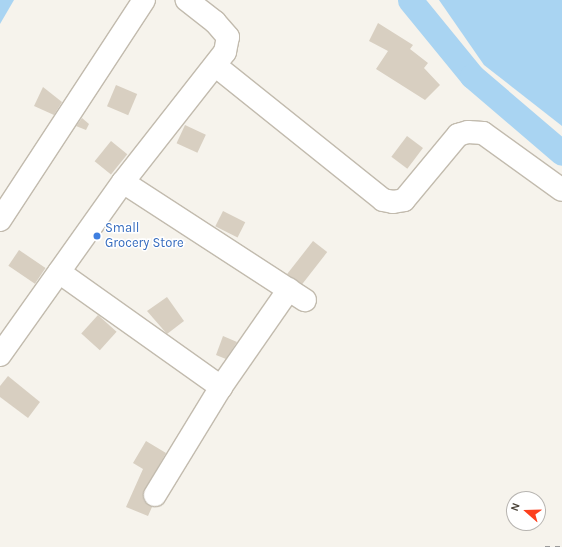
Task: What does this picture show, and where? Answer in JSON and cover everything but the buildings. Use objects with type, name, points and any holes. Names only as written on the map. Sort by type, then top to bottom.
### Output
[{"type":"street","points":[[0,220],[144,0]]},
{"type":"street","points":[[0,355],[123,182],[216,66],[225,52],[221,29],[187,0]]},
{"type":"street","points":[[216,66],[383,200],[393,202],[404,200],[458,135],[468,132],[483,133],[562,190]]},
{"type":"street","points":[[123,182],[297,294],[222,386],[155,495]]},
{"type":"street","points":[[59,272],[222,386]]},
{"type":"water","points":[[0,0],[14,0],[0,24]]},
{"type":"water","points":[[439,0],[562,0],[562,126],[484,65]]},
{"type":"waterway","points":[[410,0],[472,76],[562,153]]},
{"type":"railway","points":[[545,547],[562,547]]},
{"type":"place","name":"Small Grocery Store","points":[[97,236]]}]
